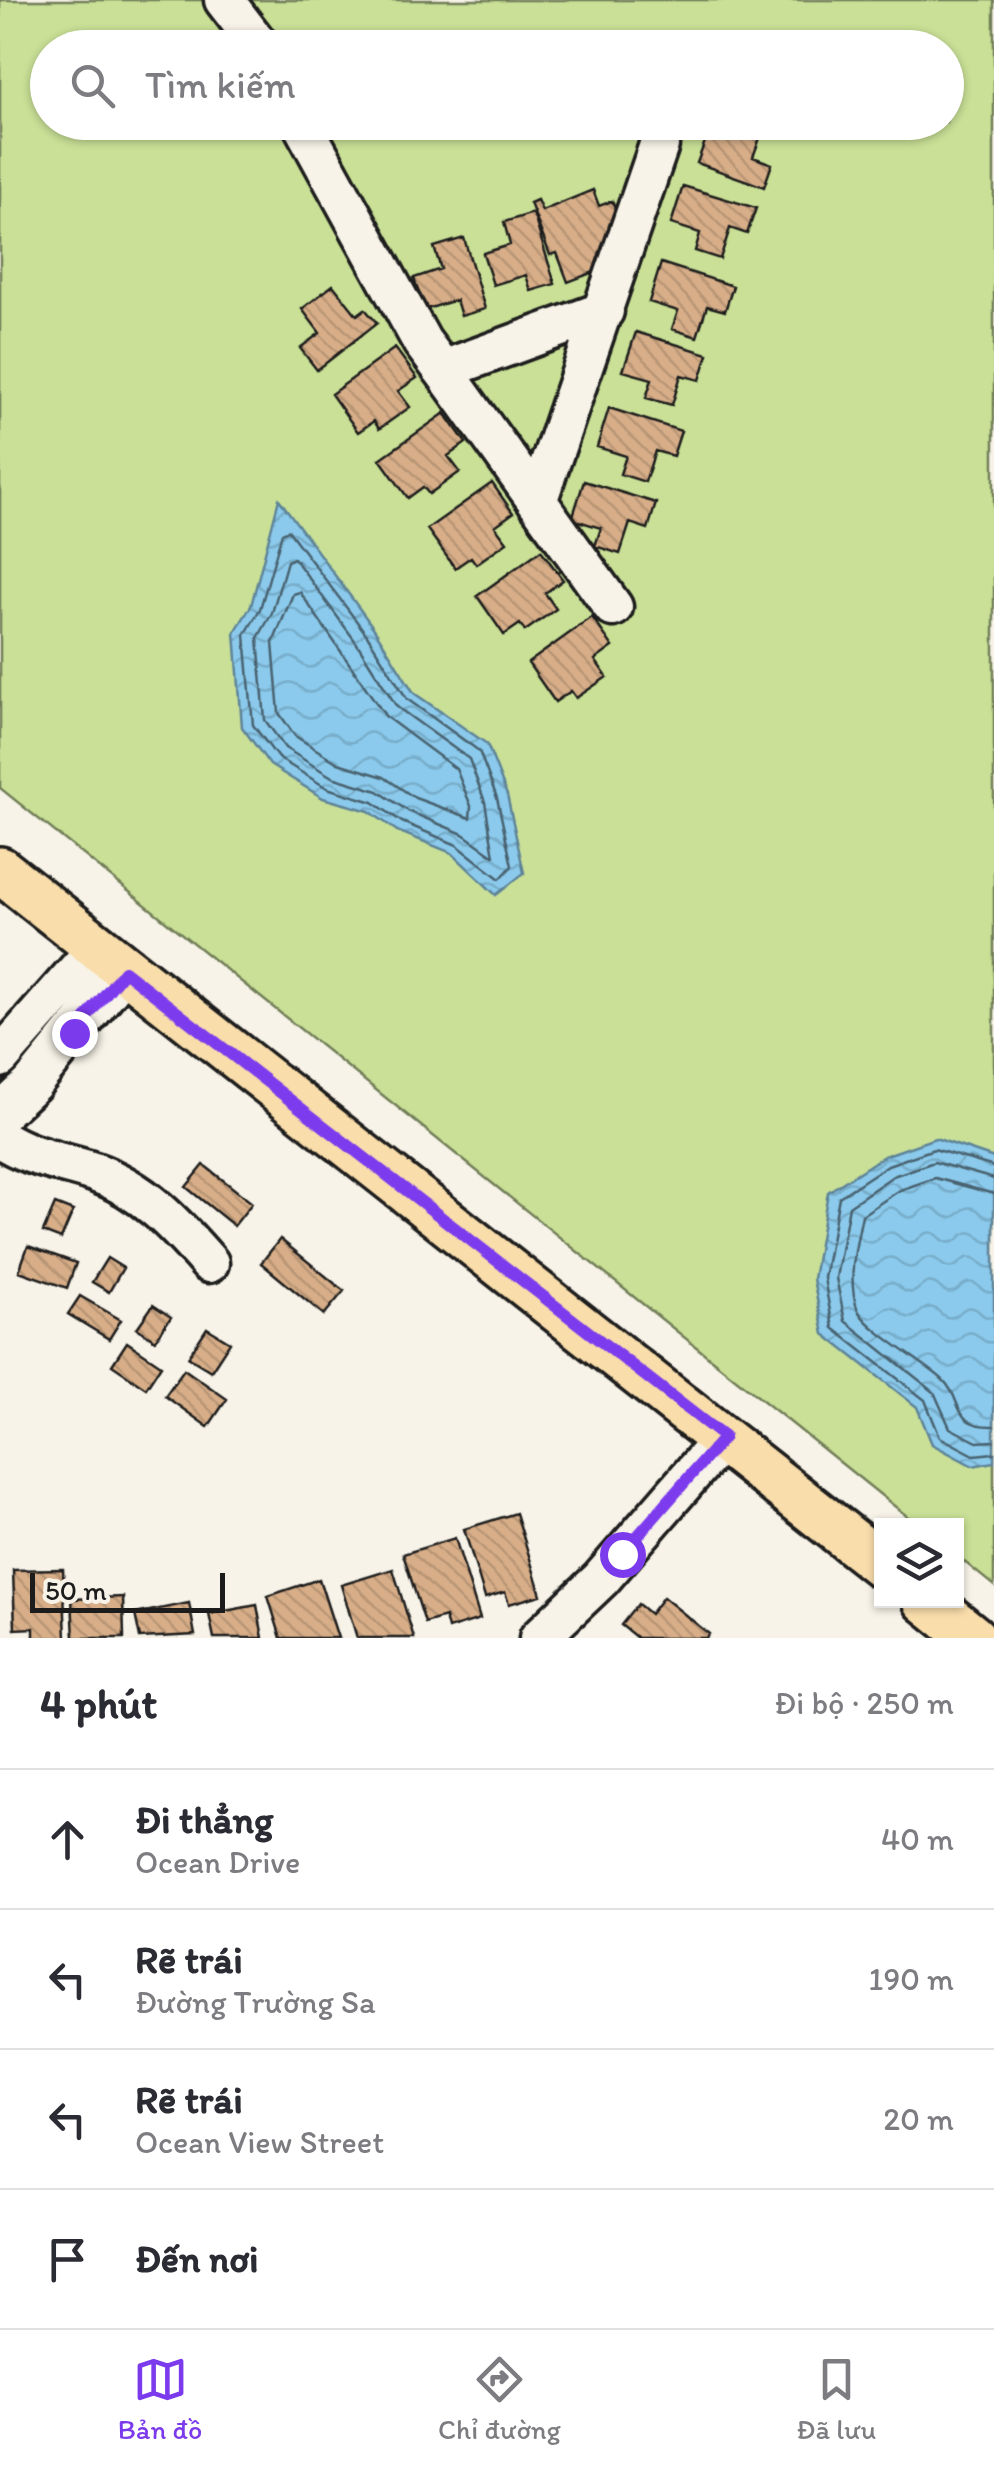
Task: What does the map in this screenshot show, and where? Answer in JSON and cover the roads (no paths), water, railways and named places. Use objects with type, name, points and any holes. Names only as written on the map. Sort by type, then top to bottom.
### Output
[{"type":"main road","points":[[0,870],[874,1558]]},
{"type":"main road","points":[[936,1608],[973,1638]]},
{"type":"street","points":[[224,0],[248,30]]},
{"type":"street","points":[[311,140],[422,342],[508,466],[538,499],[612,608]]},
{"type":"street","points":[[538,499],[659,146]]},
{"type":"street","points":[[443,370],[604,311]]},
{"type":"street","points":[[0,1058],[110,960]]},
{"type":"street","points":[[0,1114],[32,1084],[110,960]]},
{"type":"street","points":[[0,1138],[28,1156],[98,1173],[146,1199],[172,1221],[209,1263]]},
{"type":"street","points":[[539,1638],[602,1579],[724,1437]]},
{"type":"water","points":[[279,499],[375,630],[414,693],[487,744],[507,795],[524,873],[496,895],[452,853],[397,831],[369,811],[323,798],[270,765],[242,727],[235,632],[251,606]]},
{"type":"water","points":[[935,1138],[994,1158],[994,1462],[973,1466],[932,1444],[917,1407],[824,1334],[813,1279],[828,1192],[884,1156]]}]
